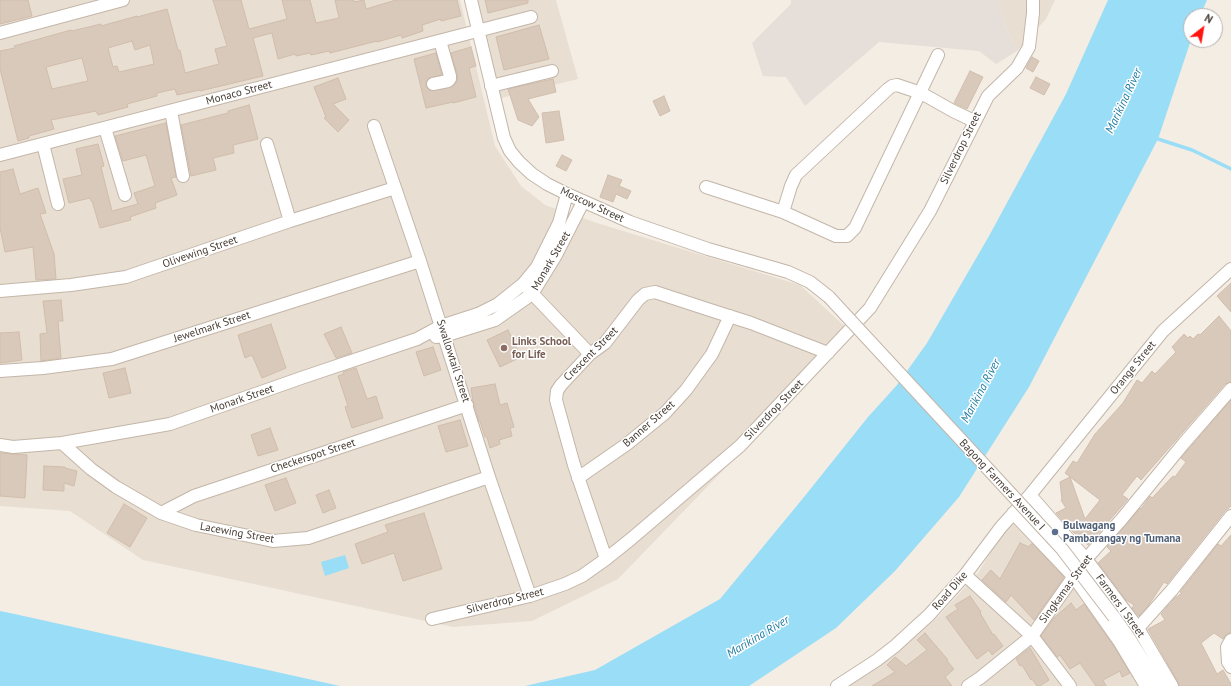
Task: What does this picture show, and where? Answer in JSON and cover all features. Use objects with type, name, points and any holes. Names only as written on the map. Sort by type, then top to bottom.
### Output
[{"type":"street","points":[[0,33],[123,0]]},
{"type":"street","name":"Moscow Street","points":[[471,0],[500,128],[510,151],[532,174],[547,184],[583,202],[630,222],[669,236],[788,272],[810,282],[829,297]]},
{"type":"street","name":"Silverdrop Street","points":[[432,618],[530,596],[565,584],[582,576],[606,559],[740,446],[870,308],[930,211],[974,121],[988,96],[1017,68],[1029,47],[1033,0]]},
{"type":"street","name":"Monaco Street","points":[[0,155],[531,18]]},
{"type":"street","points":[[433,84],[448,81],[450,79],[440,41]]},
{"type":"street","points":[[706,187],[783,212],[836,236],[847,236],[855,228],[938,56]]},
{"type":"street","points":[[491,86],[552,71]]},
{"type":"street","points":[[783,212],[790,186],[796,175],[892,86],[897,85],[921,93],[974,121]]},
{"type":"street","points":[[171,111],[183,176]]},
{"type":"street","name":"Swallowtail Street","points":[[374,126],[420,261],[489,477],[530,596]]},
{"type":"street","points":[[105,128],[125,195]]},
{"type":"street","points":[[43,144],[58,204]]},
{"type":"street","points":[[267,144],[290,221]]},
{"type":"street","name":"Olivewing Street","points":[[0,291],[71,285],[126,276],[290,221],[395,188]]},
{"type":"street","name":"Monark Street","points":[[442,331],[498,304],[523,284],[537,267],[553,236],[559,223],[568,194]]},
{"type":"street","name":"Monark Street","points":[[62,443],[170,424],[442,331],[495,320],[532,294],[556,255],[583,202]]},
{"type":"street","name":"Jewelmark Street","points":[[0,371],[43,368],[112,359],[420,261]]},
{"type":"street","name":"Orange Street","points":[[1045,476],[1163,331],[1231,269]]},
{"type":"street","points":[[523,284],[590,354]]},
{"type":"street","name":"Crescent Street","points":[[606,559],[578,478],[556,400],[557,391],[560,385],[590,354],[604,343],[638,300],[645,294],[655,292],[751,323],[828,353]]},
{"type":"street","name":"Bagong Farmers Avenue I","points":[[829,297],[1062,549],[1129,638],[1159,686]]},
{"type":"street","points":[[490,308],[495,320]]},
{"type":"street","name":"Banner Street","points":[[578,478],[627,444],[665,413],[686,390],[712,354],[730,316]]},
{"type":"street","name":"Singkamas Street","points":[[968,686],[1032,636],[1086,559],[1122,520],[1184,443],[1231,389]]},
{"type":"street","name":"Checkerspot Street","points":[[161,513],[194,496],[467,405]]},
{"type":"street","points":[[0,445],[13,447],[62,443]]},
{"type":"street","name":"Lacewing Street","points":[[62,443],[91,469],[161,513],[196,525],[273,541],[308,538],[489,477]]},
{"type":"street","name":"Road Dike","points":[[837,686],[877,660],[929,615],[965,575],[1001,527],[1045,476]]},
{"type":"street","name":"Farmers I Street","points":[[1030,495],[1086,559],[1138,628],[1172,686]]},
{"type":"street","name":"Farmers I Street","points":[[1013,513],[1074,577],[1125,650],[1146,686]]},
{"type":"street","points":[[1138,628],[1172,590],[1231,516]]},
{"type":"street","points":[[965,575],[1032,636],[1070,686]]},
{"type":"street","points":[[1231,640],[1227,647],[1228,662],[1231,667]]},
{"type":"shaded area","points":[[0,0],[460,0],[495,146],[521,186],[545,205],[600,224],[800,285],[854,335],[618,579],[532,621],[453,627],[143,560],[70,511],[0,506]]},
{"type":"shaded area","points":[[476,0],[556,0],[578,79],[501,98]]},
{"type":"shaded area","points":[[791,0],[998,0],[1003,21],[1017,51],[996,64],[979,51],[879,42],[805,106],[786,77],[763,76],[752,43],[791,4]]},
{"type":"shaded area","points":[[998,0],[1055,0],[1046,19],[1017,51],[1003,21]]},
{"type":"shaded area","points":[[1017,509],[1150,686],[849,686],[890,658],[939,616],[978,573]]},
{"type":"water","name":"Marikina River","points":[[1108,0],[1207,0],[1204,8],[1183,8],[1183,48],[1188,48],[1158,139],[1029,387],[959,497],[895,571],[836,628],[749,686],[525,686],[595,670],[720,599],[868,417],[897,385],[927,343],[989,236],[1066,94]]},
{"type":"water","points":[[345,555],[349,568],[325,576],[321,562]]},
{"type":"water","points":[[0,611],[10,613],[340,686],[0,686]]},
{"type":"building","points":[[0,0],[28,0],[32,16],[0,24]]},
{"type":"building","points":[[213,0],[241,0],[249,29],[287,19],[282,0],[310,0],[316,23],[339,18],[335,0],[354,0],[354,2],[364,0],[366,9],[396,0],[457,0],[461,16],[441,21],[441,19],[422,25],[423,31],[402,38],[401,35],[330,53],[329,51],[311,55],[310,53],[296,56],[295,54],[278,59],[272,33],[253,38],[263,76],[177,95],[175,89],[157,93],[157,96],[127,104],[128,107],[98,115],[96,111],[51,120],[54,129],[29,136],[29,138],[18,141],[0,69],[0,51],[15,48],[14,46],[71,30],[101,24],[101,26],[167,9],[178,50],[180,50],[185,73],[219,64],[215,49],[227,46]],"holes":[[[132,41],[135,50],[150,45],[154,64],[119,72],[117,66],[113,67],[108,48]],[[82,58],[88,81],[52,89],[46,67]]]},
{"type":"building","points":[[485,0],[528,0],[528,3],[488,13]]},
{"type":"building","points":[[539,25],[549,59],[504,70],[496,37]]},
{"type":"building","points":[[471,47],[476,66],[469,68],[476,97],[426,108],[414,59],[436,53],[442,75],[428,78],[426,86],[431,91],[449,88],[455,84],[458,79],[451,53]]},
{"type":"building","points":[[1032,57],[1039,61],[1033,72],[1026,68]]},
{"type":"building","points":[[970,71],[983,77],[967,109],[954,103]]},
{"type":"building","points":[[1036,77],[1050,84],[1044,95],[1030,88]]},
{"type":"building","points":[[338,78],[346,99],[333,104],[349,120],[338,132],[324,118],[326,117],[314,87]]},
{"type":"building","points":[[553,79],[556,92],[528,99],[539,117],[532,126],[518,120],[508,89]]},
{"type":"building","points":[[664,96],[670,111],[660,116],[653,101]]},
{"type":"building","points":[[249,105],[258,139],[233,145],[234,153],[213,158],[216,170],[191,176],[181,125],[228,113],[228,111]]},
{"type":"building","points":[[559,111],[564,140],[546,143],[542,113]]},
{"type":"building","points":[[166,123],[176,177],[171,178],[177,195],[155,203],[156,208],[130,217],[131,220],[100,228],[90,198],[69,203],[63,179],[82,175],[76,149],[98,144],[104,166],[101,167],[112,211],[138,204],[134,193],[155,186],[146,155],[123,161],[115,136]]},
{"type":"building","points":[[562,155],[572,160],[566,171],[556,166]]},
{"type":"building","points":[[13,169],[20,194],[38,188],[46,213],[40,214],[54,254],[56,279],[36,280],[33,247],[5,252],[0,228],[0,172]]},
{"type":"building","points":[[608,175],[622,180],[619,186],[631,191],[627,199],[616,194],[613,202],[600,197]]},
{"type":"building","points":[[1231,283],[1231,312],[1217,296]]},
{"type":"building","points":[[61,300],[63,321],[58,321],[61,358],[41,361],[40,334],[47,333],[43,301]]},
{"type":"building","points":[[1219,316],[1231,331],[1231,382],[1225,384],[1141,480],[1137,476],[1122,495],[1128,499],[1088,545],[1073,532],[1056,513],[1066,508],[1061,500],[1060,482],[1070,477],[1085,519],[1100,500],[1065,473],[1073,461],[1077,463],[1095,434],[1123,403],[1137,380],[1142,383],[1152,371],[1155,374],[1176,352],[1172,347],[1184,334],[1188,338],[1190,336],[1193,339],[1198,334],[1200,335]]},
{"type":"building","points":[[271,324],[286,368],[262,378],[252,355],[245,358],[238,335]]},
{"type":"building","points":[[341,327],[352,353],[336,358],[324,334]]},
{"type":"building","name":"Links School for Life","points":[[508,330],[521,357],[500,367],[487,340]]},
{"type":"building","points":[[19,332],[22,360],[0,363],[0,333]]},
{"type":"building","points":[[433,347],[441,370],[424,376],[416,352]]},
{"type":"building","points":[[125,368],[131,393],[109,398],[103,373]]},
{"type":"building","points":[[356,368],[367,399],[376,396],[383,418],[352,428],[345,407],[348,406],[338,376],[344,374],[343,372]]},
{"type":"building","points":[[495,384],[500,405],[507,403],[514,427],[510,428],[512,436],[499,440],[500,444],[490,448],[487,437],[485,437],[480,421],[479,422],[471,388]]},
{"type":"building","points":[[1231,400],[1231,506],[1225,511],[1167,584],[1164,582],[1148,606],[1139,616],[1132,608],[1134,605],[1126,600],[1098,563],[1111,551],[1107,547],[1140,508],[1141,509],[1150,496],[1152,498],[1173,476],[1175,477],[1186,462],[1181,458]]},
{"type":"building","points":[[460,420],[468,446],[446,452],[438,426]]},
{"type":"building","points":[[270,428],[278,450],[258,456],[251,435]]},
{"type":"building","points":[[0,453],[27,455],[25,498],[0,496]]},
{"type":"building","points":[[44,466],[65,467],[77,471],[74,486],[64,483],[64,491],[43,490]]},
{"type":"building","points":[[286,478],[296,503],[275,511],[265,485]]},
{"type":"building","points":[[329,490],[336,508],[323,513],[316,495]]},
{"type":"building","points":[[124,504],[147,518],[130,547],[107,533]]},
{"type":"building","points":[[424,513],[442,569],[403,581],[394,553],[362,564],[355,544],[388,532],[385,525]]},
{"type":"building","points":[[1231,535],[1231,633],[1227,634],[1223,639],[1214,633],[1201,643],[1217,674],[1223,670],[1231,686],[1179,686],[1148,629],[1165,620],[1161,614],[1175,598],[1182,593],[1180,592],[1218,544],[1221,546]]},
{"type":"building","points":[[1020,543],[1029,547],[1033,544],[1064,577],[1034,620],[1011,595],[1006,602],[982,580],[991,570],[1000,579]]},
{"type":"building","points":[[970,596],[981,612],[980,613],[993,635],[994,634],[1003,646],[992,655],[989,650],[977,659],[946,617],[958,609],[955,605]]},
{"type":"building","points":[[1071,603],[1076,610],[1084,604],[1113,645],[1130,673],[1122,677],[1120,671],[1103,680],[1106,686],[1096,686],[1080,663],[1070,669],[1060,655],[1057,657],[1041,636],[1054,618]]},
{"type":"building","points":[[925,633],[954,669],[945,677],[952,686],[872,686],[895,672],[887,665],[895,657],[906,666],[927,650],[917,640]]},
{"type":"building","points":[[1030,648],[1049,680],[1040,686],[1037,686],[1032,679],[1031,680],[1022,665],[1020,666],[1016,659]]},
{"type":"waterway","points":[[1158,139],[1192,150],[1231,169]]},
{"type":"place","name":"Links School for Life","points":[[504,348]]},
{"type":"place","name":"Bulwagang Pambarangay ng Tumana","points":[[1055,532]]}]
